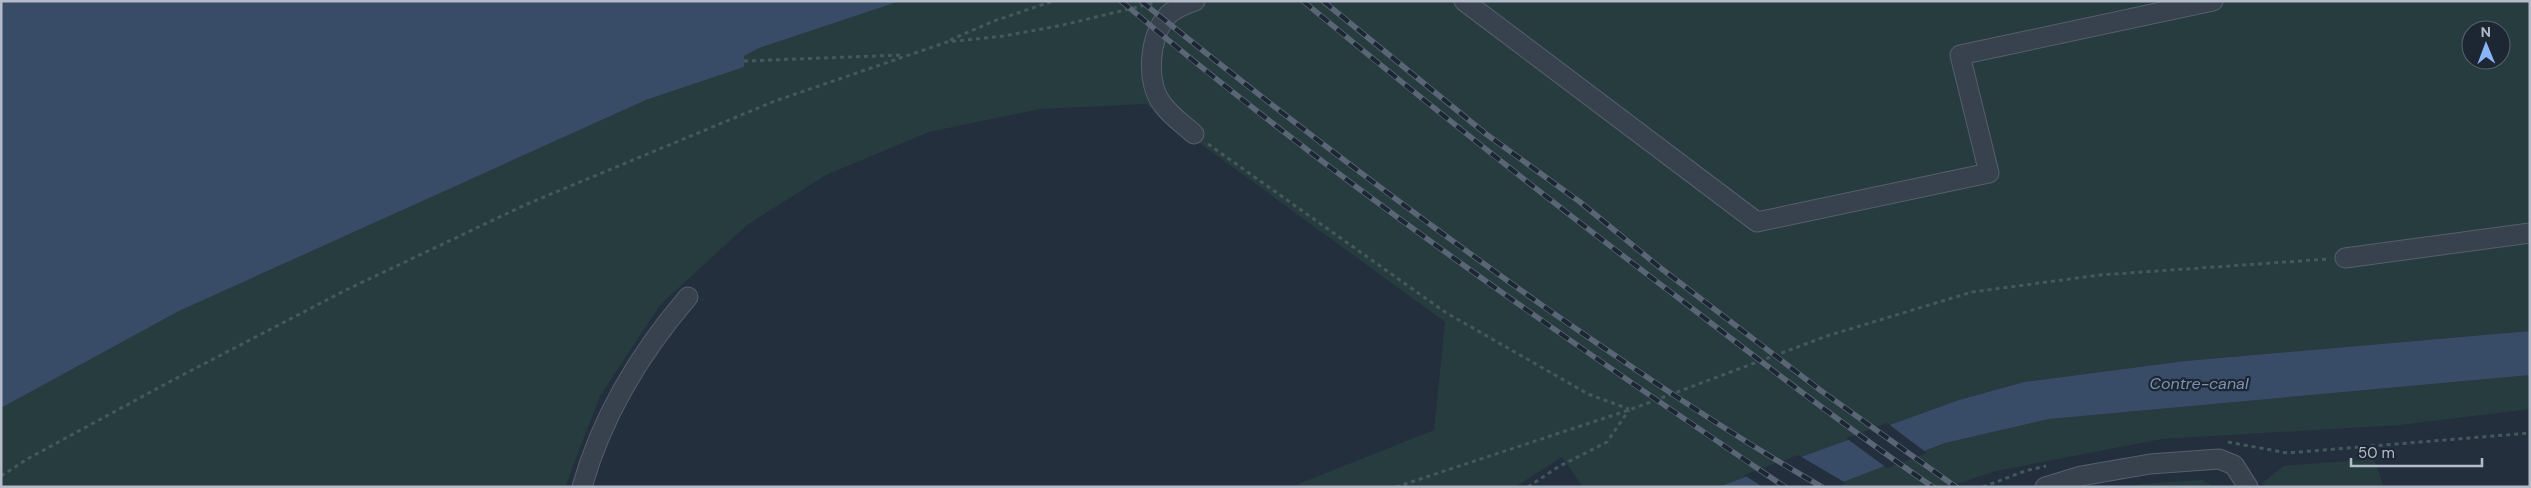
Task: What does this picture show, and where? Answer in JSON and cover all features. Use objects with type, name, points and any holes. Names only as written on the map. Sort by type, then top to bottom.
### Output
[{"type":"street","points":[[1464,1],[1757,222],[1989,173],[1960,55],[2213,1]]},
{"type":"street","points":[[1189,4],[1168,15],[1152,46],[1151,75],[1161,104],[1194,134]]},
{"type":"street","points":[[2345,258],[2530,234]]},
{"type":"street","points":[[582,487],[591,454],[615,401],[661,329],[688,297]]},
{"type":"street","points":[[2045,487],[2081,476],[2150,464],[2219,459],[2234,465],[2248,487]]},
{"type":"path","points":[[1,476],[29,458],[163,385],[329,299],[527,204],[775,101],[947,42],[994,21],[1053,1]]},
{"type":"path","points":[[947,42],[1004,36],[1055,27],[1157,2],[1189,4]]},
{"type":"path","points":[[744,61],[908,55]]},
{"type":"path","points":[[1194,134],[1445,312],[1588,394],[1630,410]]},
{"type":"path","points":[[1396,487],[1630,410],[1827,336],[1972,292],[2100,275],[2345,258]]},
{"type":"path","points":[[1528,487],[1558,467],[1607,442],[1630,410]]},
{"type":"path","points":[[2261,449],[2287,453],[2530,433]]},
{"type":"green space","points":[[900,1],[2530,1],[2530,331],[2185,361],[2024,382],[1959,400],[1718,487],[1583,487],[1562,457],[1515,487],[1291,487],[1434,430],[1445,322],[1146,104],[1040,109],[929,132],[826,175],[747,225],[660,305],[600,396],[565,487],[1,487],[1,408],[179,311],[646,100],[744,67],[744,56],[759,48]]},
{"type":"green space","points":[[2530,375],[2530,409],[2400,425],[2162,439],[1996,471],[1948,487],[1830,487],[1945,443],[2049,419]]},
{"type":"green space","points":[[2374,459],[2384,487],[2265,487],[2262,483],[2284,466]]},
{"type":"green space","points":[[2202,480],[2215,487],[2130,487],[2140,484]]},
{"type":"water","points":[[1,1],[900,1],[759,48],[744,56],[744,67],[646,100],[179,311],[1,408]]},
{"type":"water","name":"Contre-canal","points":[[2530,331],[2530,375],[2049,419],[1945,443],[1830,487],[1718,487],[1959,400],[2024,382],[2185,361]]},
{"type":"pier","points":[[1887,423],[1927,453],[1887,468],[1846,438]]},
{"type":"pier","points":[[1798,455],[1846,483],[1837,487],[1763,487],[1744,475]]},
{"type":"railway","points":[[1121,1],[1281,130],[1447,253],[1531,313],[1785,487]]},
{"type":"railway","points":[[1141,1],[1340,157],[1543,306],[1716,422],[1822,487]]},
{"type":"railway","points":[[1303,1],[1446,118],[1591,231],[1810,398],[1933,487]]},
{"type":"railway","points":[[1323,1],[1486,134],[1580,202],[1658,266],[1820,390],[1956,487]]}]
